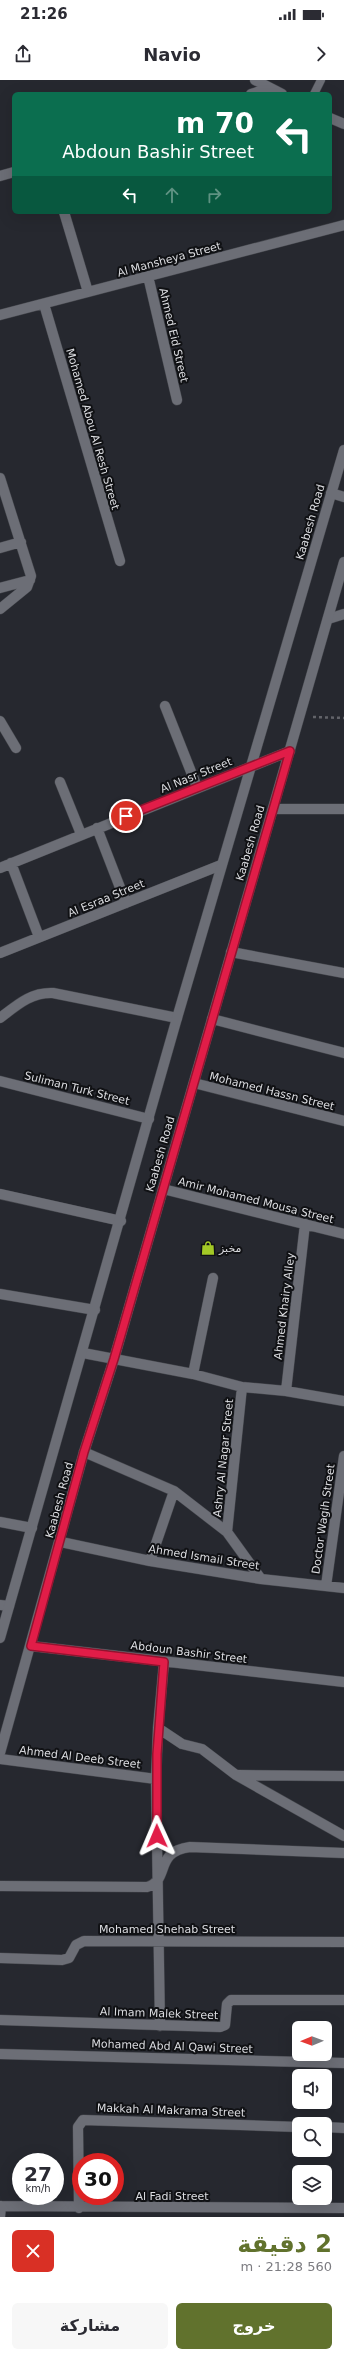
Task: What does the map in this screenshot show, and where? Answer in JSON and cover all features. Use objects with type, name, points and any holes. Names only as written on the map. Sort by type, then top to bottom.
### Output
[{"type":"street","points":[[255,80],[278,92]]},
{"type":"street","points":[[258,92],[270,88]]},
{"type":"street","points":[[332,119],[344,124]]},
{"type":"street","points":[[0,176],[12,173]]},
{"type":"street","points":[[65,214],[88,292]]},
{"type":"street","name":"Al Mansheya Street","points":[[0,315],[344,225]]},
{"type":"street","name":"Ahmed Eid Street","points":[[148,276],[177,400]]},
{"type":"street","name":"Mohamed Abou Al Resh Street","points":[[44,304],[120,561]]},
{"type":"street","name":"Kaabesh Road","points":[[0,1638],[4,1606],[32,1528],[121,1221],[221,865],[252,765],[344,450]]},
{"type":"street","points":[[0,478],[30,572],[30,580],[27,587],[0,609]]},
{"type":"street","points":[[331,494],[344,497]]},
{"type":"street","points":[[0,548],[21,542]]},
{"type":"street","name":"Kaabesh Road","points":[[0,1753],[61,1542],[84,1452],[114,1359],[344,562]]},
{"type":"street","points":[[0,588],[30,580]]},
{"type":"street","points":[[328,618],[344,614]]},
{"type":"street","points":[[165,706],[197,787]]},
{"type":"street","points":[[0,721],[16,748]]},
{"type":"street","name":"Al Nasr Street","points":[[0,868],[197,787],[290,751]]},
{"type":"street","points":[[60,782],[81,834]]},
{"type":"street","points":[[273,809],[344,809]]},
{"type":"street","points":[[98,828],[126,903]]},
{"type":"street","points":[[11,863],[39,937]]},
{"type":"street","name":"Al Esraa Street","points":[[0,952],[221,865]]},
{"type":"street","points":[[232,952],[344,973]]},
{"type":"street","points":[[0,1018],[27,998],[41,993],[53,993],[177,1018]]},
{"type":"street","points":[[212,1019],[344,1053]]},
{"type":"street","name":"Suliman Turk Street","points":[[0,1081],[149,1119]]},
{"type":"street","name":"Mohamed Hassn Street","points":[[194,1083],[344,1121]]},
{"type":"street","name":"Amir Mohamed Mousa Street","points":[[162,1190],[344,1234]]},
{"type":"street","points":[[0,1194],[121,1221]]},
{"type":"street","name":"Ahmed Khairy Alley","points":[[286,1391],[305,1224]]},
{"type":"street","points":[[193,1374],[213,1278]]},
{"type":"street","points":[[0,1294],[95,1310]]},
{"type":"street","points":[[83,1353],[193,1374],[242,1386],[286,1391],[344,1401]]},
{"type":"street","name":"Ashry Al Nagar Street","points":[[227,1532],[242,1386]]},
{"type":"street","points":[[84,1452],[174,1491],[227,1532],[261,1579]]},
{"type":"street","name":"Doctor Wagih Street","points":[[326,1586],[344,1456]]},
{"type":"street","points":[[150,1561],[174,1491]]},
{"type":"street","points":[[0,1522],[32,1528]]},
{"type":"street","name":"Ahmed Ismail Street","points":[[61,1542],[150,1561],[261,1579],[344,1588]]},
{"type":"street","name":"Abdoun Bashir Street","points":[[31,1646],[344,1682]]},
{"type":"street","points":[[160,2026],[160,1940],[156,1780],[158,1728],[164,1662]]},
{"type":"street","points":[[158,1728],[182,1744],[206,1751],[236,1775],[344,1836]]},
{"type":"street","name":"Ahmed Al Deeb Street","points":[[0,1759],[156,1780]]},
{"type":"street","points":[[236,1775],[344,1776]]},
{"type":"street","points":[[0,1886],[147,1887],[156,1883],[165,1860],[171,1853],[190,1847],[344,1853]]},
{"type":"street","name":"Mohamed Shehab Street","points":[[0,1958],[62,1960],[69,1958],[76,1944],[81,1941],[160,1940],[344,1942]]},
{"type":"street","name":"Al Imam Malek Street","points":[[0,2020],[223,2027],[226,2022],[227,2004],[234,2000],[344,2000]]},
{"type":"street","name":"Mohamed Abd Al Qawi Street","points":[[0,2054],[344,2063]]},
{"type":"street","name":"Makkah Al Makrama Street","points":[[79,2208],[78,2127],[84,2120],[292,2127]]},
{"type":"street","points":[[332,2127],[344,2128]]},
{"type":"street","points":[[0,2206],[0,2217]]},
{"type":"street","name":"Al Fadi Street","points":[[0,2206],[79,2208],[344,2208]]},
{"type":"lane","points":[[315,92],[321,80]]},
{"type":"path","points":[[300,716],[344,718]]},
{"type":"place","name":"مخبز","points":[[208,1248]]},
{"type":"route","points":[[126,816],[290,751],[114,1359],[84,1452],[61,1542],[31,1646],[164,1662],[156,1766],[157,1836]]}]
